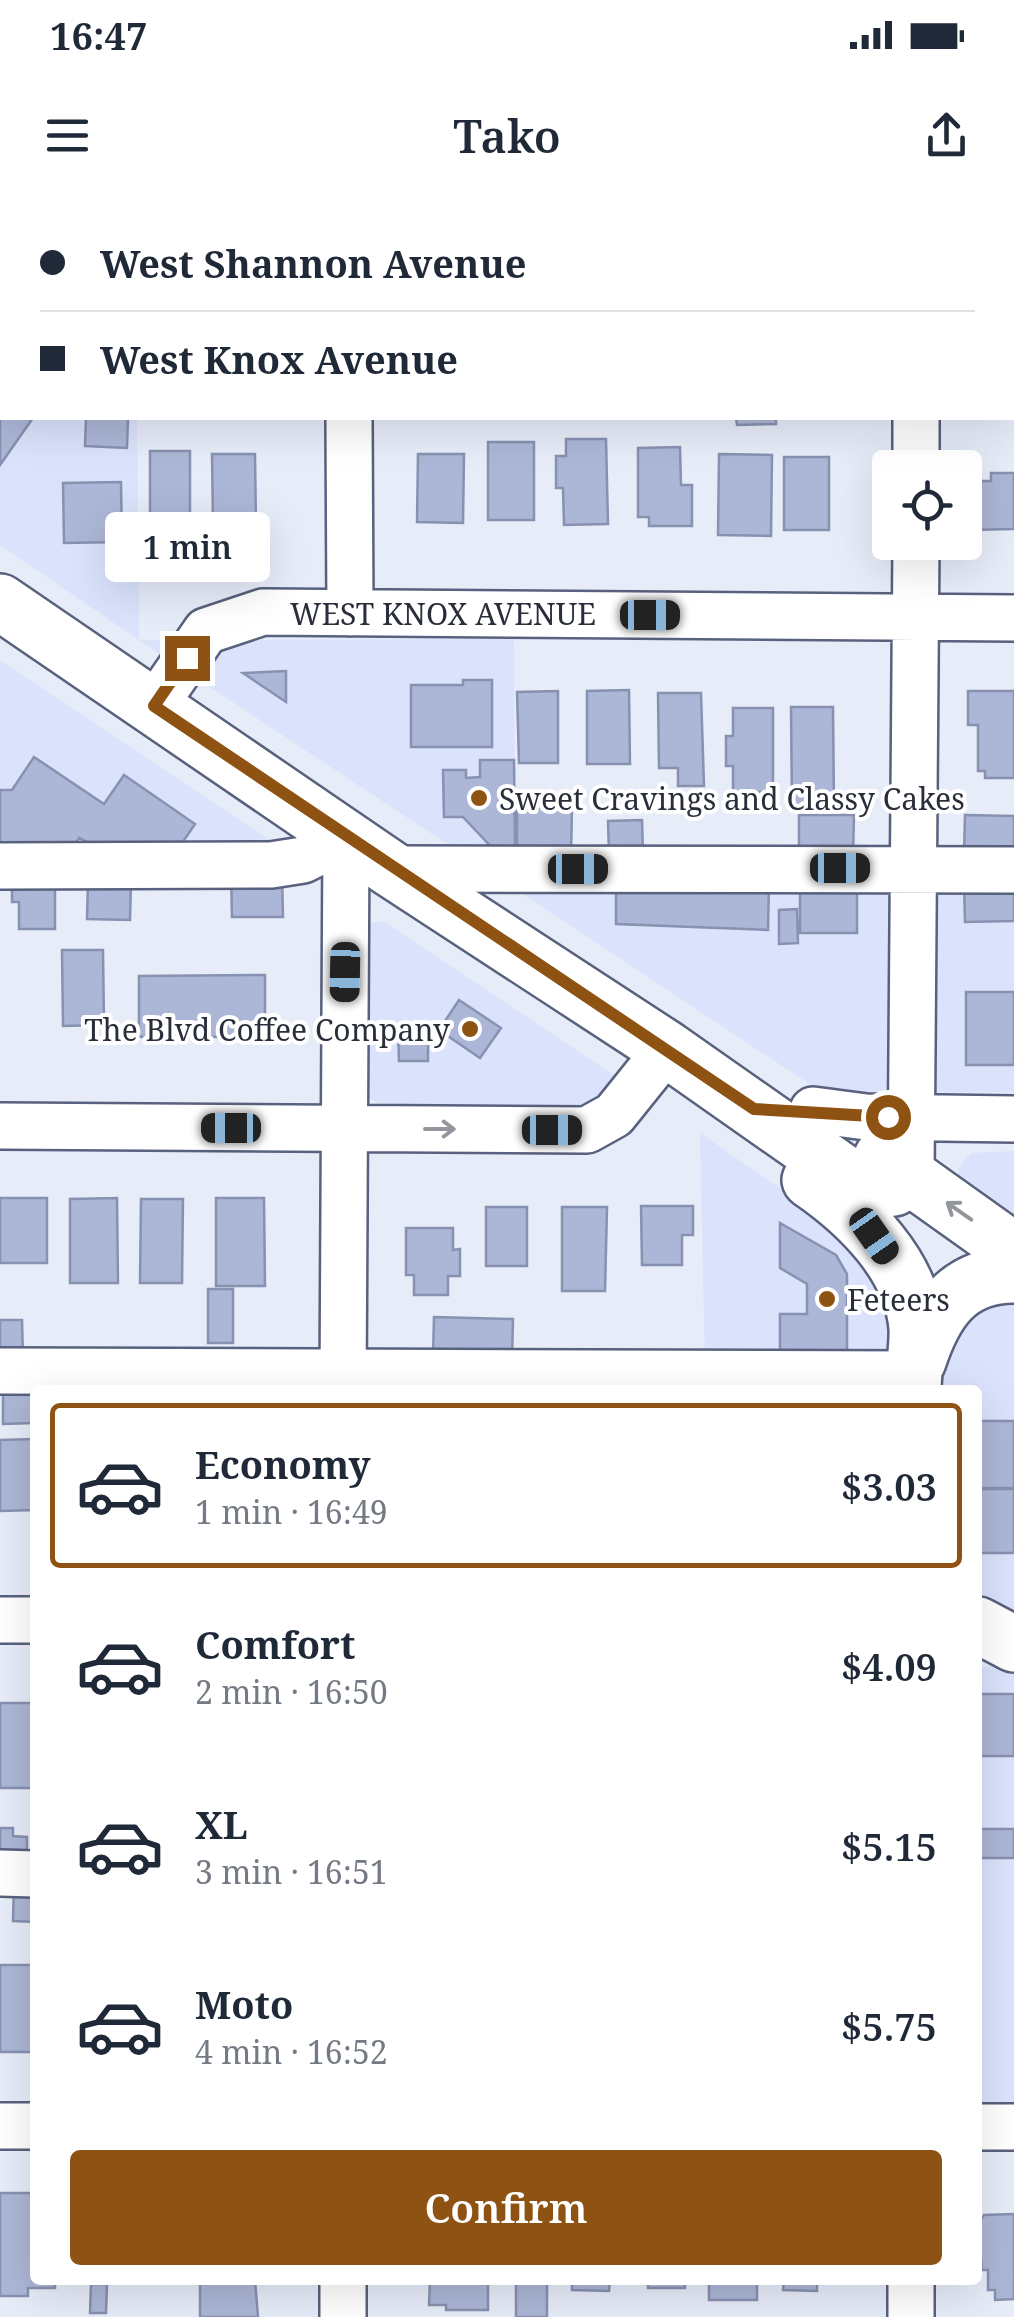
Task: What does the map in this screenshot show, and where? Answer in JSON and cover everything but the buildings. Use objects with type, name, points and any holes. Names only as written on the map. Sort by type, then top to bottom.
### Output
[{"type":"main road","points":[[0,602],[391,869],[667,1049],[868,1190],[894,1188],[911,1177]]},
{"type":"main road","points":[[754,1109],[812,1110],[911,1177],[1012,1257],[947,1300],[935,1316],[913,1382]]},
{"type":"main road","points":[[754,1109],[785,1163],[859,1219],[888,1258],[912,1304],[917,1329],[913,1382]]},
{"type":"main road","points":[[982,1627],[1014,1646]]},
{"type":"street","points":[[349,420],[350,613]]},
{"type":"street","points":[[916,420],[916,450]]},
{"type":"street","points":[[911,1177],[916,560]]},
{"type":"street","name":"WEST KNOX AVENUE","points":[[154,706],[206,631],[263,612],[1014,618]]},
{"type":"street","points":[[0,866],[272,864],[303,860],[346,838],[343,1380]]},
{"type":"street","points":[[391,869],[1014,870]]},
{"type":"street","points":[[0,1126],[588,1130],[614,1115],[667,1049]]},
{"type":"street","points":[[812,1110],[911,1118],[1014,1118]]},
{"type":"street","points":[[0,1371],[343,1380],[913,1382]]},
{"type":"street","points":[[0,1620],[30,1620]]},
{"type":"street","points":[[982,1648],[1014,1646]]},
{"type":"street","points":[[0,1874],[30,1874]]},
{"type":"street","points":[[0,2126],[30,2126]]},
{"type":"street","points":[[982,2127],[1014,2127]]},
{"type":"street","points":[[342,2317],[343,2285]]},
{"type":"street","points":[[911,2285],[911,2317]]},
{"type":"shaded area","points":[[0,420],[137,420],[139,640],[0,545]]},
{"type":"shaded area","points":[[514,639],[515,858],[1014,859],[1014,1092],[832,1093],[814,1087],[139,640]]},
{"type":"shaded area","points":[[0,660],[294,856],[0,858]]},
{"type":"shaded area","points":[[378,921],[615,1076],[618,1083],[598,1109],[381,1106],[366,1095],[363,927]]},
{"type":"shaded area","points":[[700,1133],[831,1224],[854,1247],[881,1291],[895,1341],[883,1385],[849,1385],[705,1363]]},
{"type":"shaded area","points":[[1014,1151],[1014,1231],[959,1183],[958,1168],[971,1153]]},
{"type":"shaded area","points":[[1014,1300],[1014,1622],[982,1604],[982,1385],[937,1385],[954,1307]]},
{"type":"shaded area","points":[[1014,1666],[1014,2103],[982,2103],[982,1667]]},
{"type":"place","name":"Sweet Cravings and Classy Cakes","points":[[479,798]]},
{"type":"place","name":"The Blvd Coffee Company","points":[[470,1029]]},
{"type":"place","name":"Feteers","points":[[827,1299]]},
{"type":"route","points":[[187,658],[154,706],[391,869],[754,1109],[888,1117]]}]
